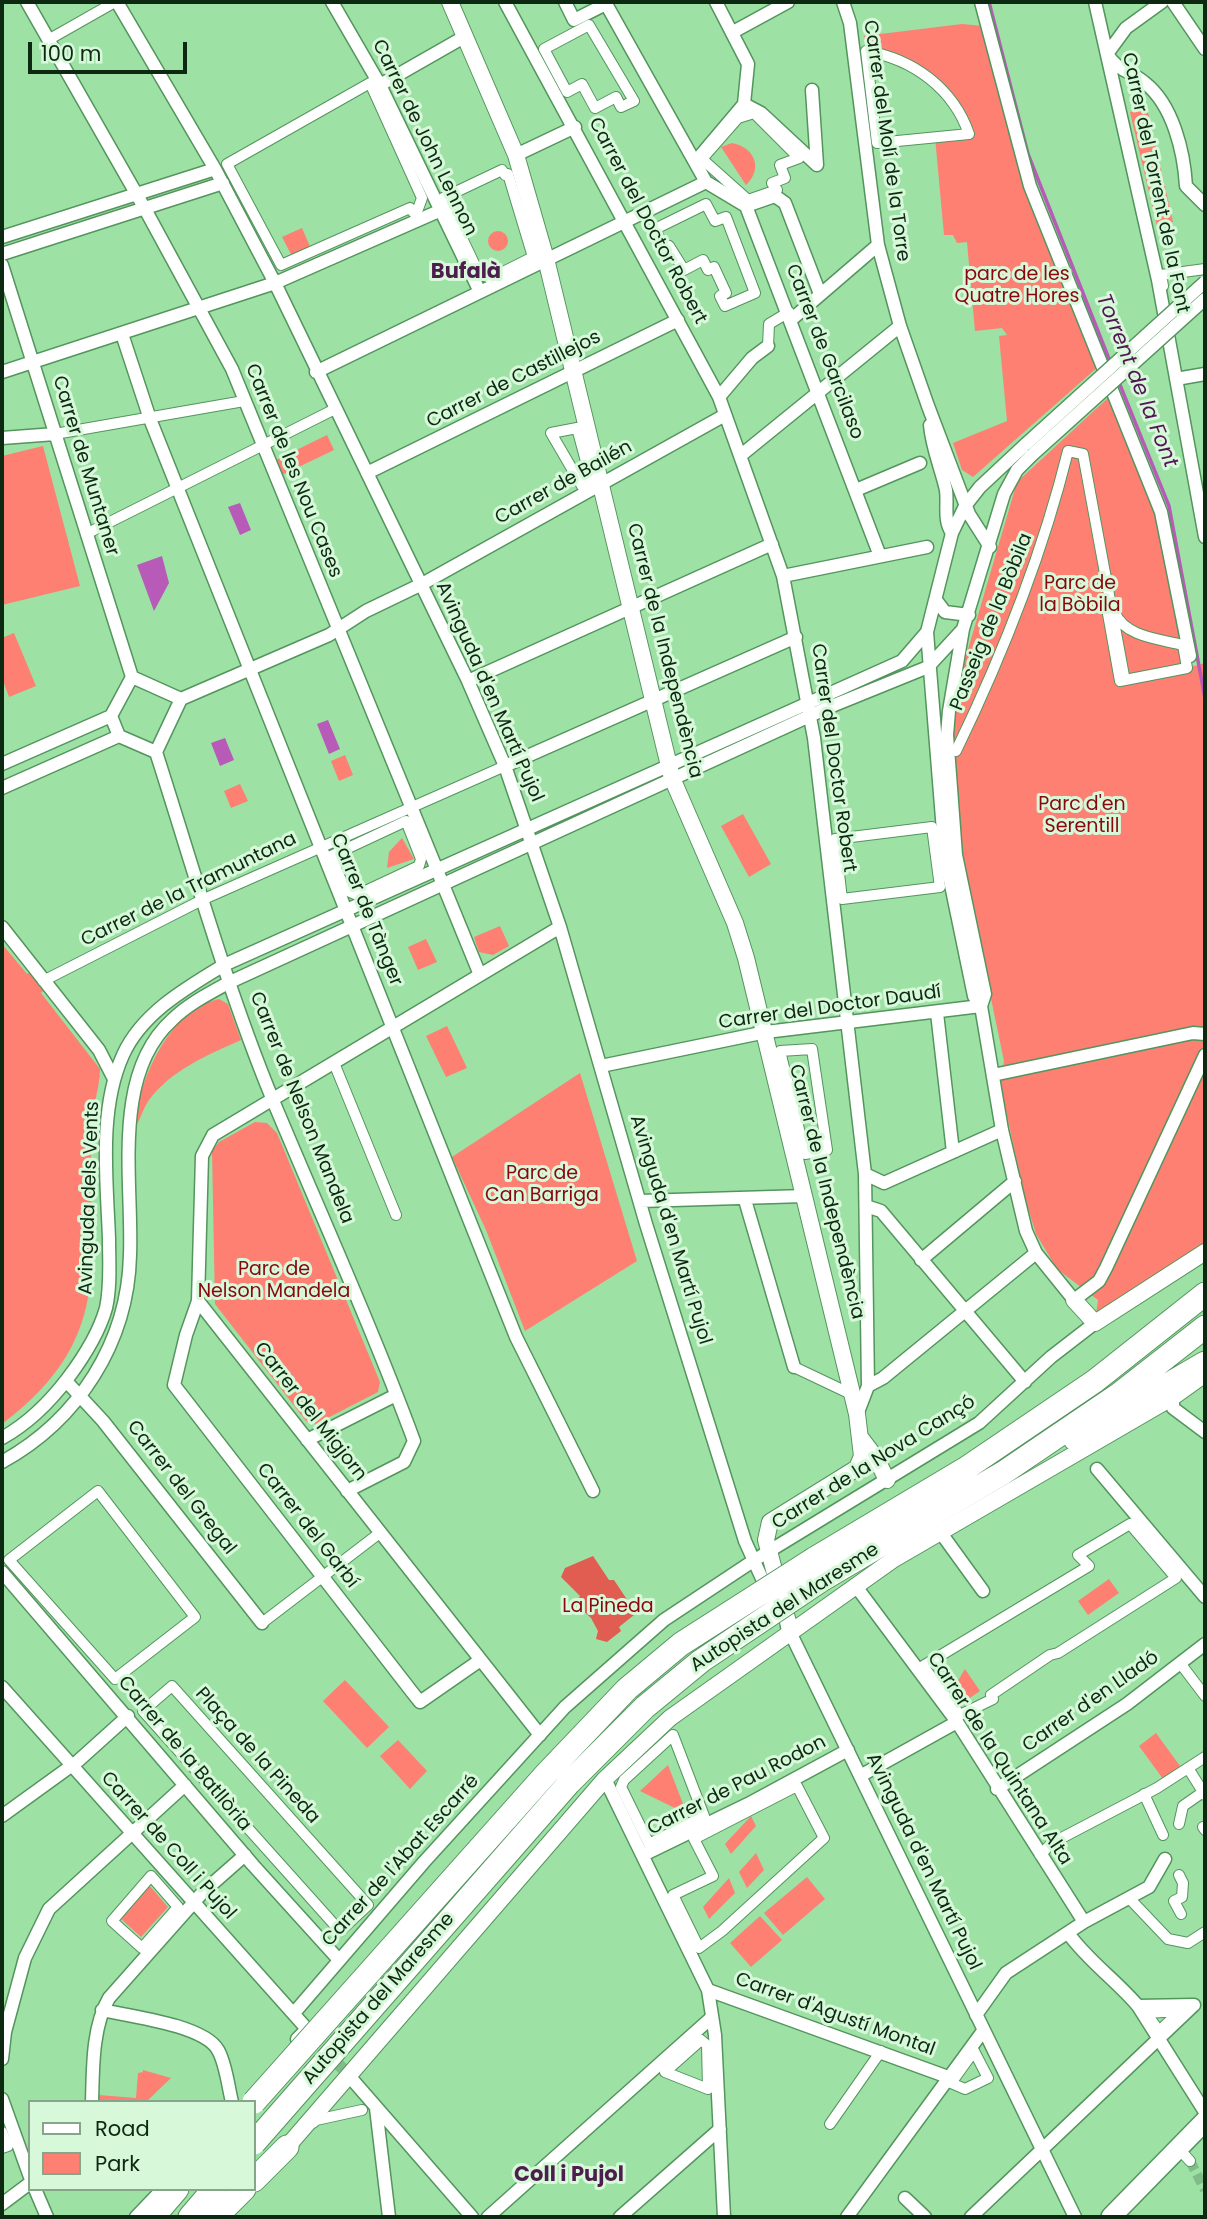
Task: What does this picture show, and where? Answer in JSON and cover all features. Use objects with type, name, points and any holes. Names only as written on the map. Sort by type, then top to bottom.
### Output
[{"type":"highway","points":[[1094,1381],[1205,1275]]},
{"type":"highway","name":"Autopista del Maresme","points":[[256,2141],[569,1783],[635,1717],[818,1569],[1094,1381],[1205,1294]]},
{"type":"highway","name":"Autopista del Maresme","points":[[256,2100],[546,1774],[634,1682],[681,1644],[1003,1473],[1118,1395],[1205,1327]]},
{"type":"highway","points":[[1003,1473],[1095,1429],[1205,1363]]},
{"type":"highway","points":[[256,2178],[291,2145]]},
{"type":"highway","points":[[153,2217],[175,2191]]},
{"type":"highway","points":[[190,2217],[212,2191]]},
{"type":"highway","points":[[216,2217],[242,2191]]},
{"type":"main road","points":[[1111,2217],[1184,2155],[1205,2120]]},
{"type":"street","name":"Carrer de les Nou Cases","points":[[27,2],[232,369],[336,630],[480,975]]},
{"type":"street","points":[[48,40],[116,2]]},
{"type":"street","name":"Avinguda d'en Martí Pujol","points":[[116,2],[221,166],[223,183],[275,283],[316,372],[422,584],[505,766],[559,927],[640,1201],[752,1561],[791,1633],[1075,2217]]},
{"type":"street","name":"Carrer de John Lennon","points":[[332,2],[380,85],[480,292]]},
{"type":"street","name":"Carrer de la Independència","points":[[450,2],[516,155],[546,259],[671,772],[735,923],[766,1032],[857,1414],[862,1456],[857,1468],[770,1522],[767,1534]]},
{"type":"street","name":"Carrer del Doctor Robert","points":[[505,2],[719,397],[783,576],[811,716],[871,1206],[868,1386]]},
{"type":"street","points":[[565,2],[574,20],[606,3],[706,182],[746,206],[775,196],[785,203],[820,294]]},
{"type":"street","points":[[716,2],[748,64],[746,109],[702,159],[748,200],[777,190],[772,183],[785,178],[780,165],[799,158],[760,117],[746,109]]},
{"type":"street","points":[[733,32],[788,2]]},
{"type":"street","name":"Carrer del Molí de la Torre","points":[[843,2],[850,23],[878,245],[900,326],[965,506],[990,547],[963,629],[947,735],[956,855],[985,994],[981,1006]]},
{"type":"street","points":[[981,2],[1030,186],[1161,512],[1190,656]]},
{"type":"street","name":"Carrer del Torrent de la Font","points":[[1096,2],[1158,280],[1202,499],[1205,537]]},
{"type":"street","points":[[1162,2],[1126,27],[1107,54],[1116,68],[1147,84],[1164,107],[1184,165],[1186,186],[1204,205]]},
{"type":"street","points":[[1173,2],[1205,49]]},
{"type":"street","points":[[589,25],[634,101],[621,107],[616,97],[595,108],[582,84],[567,92],[544,49],[589,25]]},
{"type":"street","points":[[380,85],[464,37]]},
{"type":"street","points":[[866,51],[902,61],[932,80],[953,103],[969,134],[877,143],[866,51]]},
{"type":"street","points":[[2,237],[221,166],[370,83],[422,198],[418,209],[413,212],[410,208],[281,265],[221,166]]},
{"type":"street","points":[[746,109],[761,113],[817,165],[812,90]]},
{"type":"street","points":[[695,162],[746,109]]},
{"type":"street","points":[[516,155],[575,127]]},
{"type":"street","points":[[502,170],[505,175],[508,174],[517,198],[533,257],[491,278],[479,274],[443,198],[502,170]]},
{"type":"street","points":[[316,372],[706,182]]},
{"type":"street","points":[[2,254],[223,183]]},
{"type":"street","points":[[706,204],[715,221],[726,217],[755,293],[725,306],[720,296],[726,293],[714,267],[708,270],[703,260],[684,270],[669,246],[664,248],[655,229],[706,204]]},
{"type":"street","name":"Carrer de Garcilaso","points":[[746,206],[880,556]]},
{"type":"street","points":[[2,372],[199,310],[275,283],[439,211]]},
{"type":"street","points":[[719,397],[752,358],[768,346],[769,324],[790,316],[878,245]]},
{"type":"street","name":"Carrer de Muntaner","points":[[2,265],[132,677]]},
{"type":"street","points":[[1205,270],[1161,275],[1180,373],[1205,371]]},
{"type":"street","points":[[990,547],[1007,485],[1029,450],[1205,282]]},
{"type":"street","points":[[965,506],[981,486],[1029,450],[1205,299]]},
{"type":"street","name":"Carrer de Castillejos","points":[[367,473],[678,320]]},
{"type":"street","points":[[740,456],[818,389],[900,326]]},
{"type":"street","name":"Carrer de Tànger","points":[[122,334],[150,419],[516,1337],[593,1491]]},
{"type":"street","points":[[1176,379],[1205,371]]},
{"type":"street","points":[[2,438],[55,434],[244,401]]},
{"type":"street","name":"Carrer del Molí de la Torre","points":[[928,406],[932,448],[946,491],[946,519],[952,533]]},
{"type":"street","points":[[86,534],[335,409]]},
{"type":"street","name":"Carrer de Bailén","points":[[181,699],[336,630],[725,415]]},
{"type":"street","points":[[578,428],[591,480],[582,486],[564,454],[551,433],[578,428]]},
{"type":"street","name":"Passeig de la Bòbila","points":[[956,751],[1023,603],[1050,523],[1068,452],[1083,454],[1124,676]]},
{"type":"street","points":[[856,490],[920,463]]},
{"type":"street","points":[[956,480],[981,486]]},
{"type":"street","name":"Carrer del Molí de la Torre","points":[[965,506],[952,533],[927,632],[945,856],[974,996],[981,1006],[1002,1129],[1027,1231],[1036,1253],[1078,1304]]},
{"type":"street","points":[[952,533],[968,529],[982,532]]},
{"type":"street","points":[[468,681],[772,544]]},
{"type":"street","points":[[783,576],[927,547]]},
{"type":"street","points":[[936,600],[945,612],[969,615]]},
{"type":"street","points":[[1108,614],[1112,614],[1132,632],[1183,645],[1187,668],[1120,681],[1108,614]]},
{"type":"street","name":"Carrer del Molí de la Torre","points":[[928,667],[963,629]]},
{"type":"street","points":[[671,772],[808,702],[902,661],[927,632]]},
{"type":"street","points":[[505,766],[796,637]]},
{"type":"street","points":[[671,772],[928,667]]},
{"type":"street","points":[[3,759],[111,716],[132,677],[181,699],[156,752],[119,736],[111,716]]},
{"type":"street","points":[[2,788],[119,736]]},
{"type":"street","name":"Carrer de Nelson Mandela","points":[[156,752],[224,965],[272,1098],[334,1238],[414,1441],[404,1462],[347,1491]]},
{"type":"street","name":"Carrer de la Tramuntana","points":[[43,981],[204,899],[505,766]]},
{"type":"street","name":"Avinguda dels Vents","points":[[2,1438],[40,1411],[66,1381],[79,1363],[106,1308],[110,1274],[108,1129],[114,1079],[123,1054],[164,1004],[224,965],[344,909],[528,829],[671,772]]},
{"type":"street","name":"Avinguda dels Vents","points":[[2,1462],[62,1418],[83,1396],[111,1338],[123,1306],[131,1257],[128,1137],[132,1094],[152,1047],[170,1021],[230,982],[353,929],[530,846],[671,772]]},
{"type":"street","points":[[406,821],[421,859],[419,866],[357,895],[345,890],[331,856],[406,821]]},
{"type":"street","points":[[932,827],[940,887],[842,899],[835,839],[932,827]]},
{"type":"street","points":[[2,927],[99,1050],[114,1079]]},
{"type":"street","points":[[198,1301],[205,1146],[213,1135],[559,927]]},
{"type":"street","name":"Carrer del Doctor Daudí","points":[[601,1066],[766,1032],[848,1025],[981,1006]]},
{"type":"street","points":[[937,1013],[953,1152]]},
{"type":"street","points":[[993,1075],[1193,1033],[1205,1034]]},
{"type":"street","points":[[812,1049],[827,1150],[805,1153],[799,1128],[780,1051],[812,1049]]},
{"type":"street","points":[[1205,1055],[1106,1268],[1099,1281],[1078,1304],[1095,1323],[1205,1252]]},
{"type":"street","points":[[334,1063],[396,1215]]},
{"type":"street","points":[[1002,1129],[884,1184],[871,1206],[1025,1382]]},
{"type":"street","points":[[865,1174],[884,1184]]},
{"type":"street","points":[[921,1260],[1015,1181]]},
{"type":"street","points":[[640,1201],[745,1200],[805,1196]]},
{"type":"street","points":[[745,1200],[794,1367],[853,1395]]},
{"type":"street","points":[[857,1414],[868,1386],[883,1378],[1036,1253]]},
{"type":"street","name":"Carrer del Migjorn","points":[[198,1301],[381,1532],[479,1661],[540,1735]]},
{"type":"street","name":"Carrer del Garbí","points":[[198,1301],[186,1335],[174,1385],[322,1576],[421,1702],[479,1661]]},
{"type":"street","name":"Carrer de la Nova Cançó","points":[[752,1561],[979,1423],[1095,1323]]},
{"type":"street","points":[[256,2184],[605,1779],[670,1718],[855,1585],[1205,1376]]},
{"type":"street","points":[[1205,1376],[1181,1395],[1177,1402],[1179,1411],[1185,1415],[1187,1411],[1205,1425]]},
{"type":"street","name":"Carrer del Gregal","points":[[66,1381],[83,1396],[262,1623]]},
{"type":"street","points":[[307,1440],[396,1395]]},
{"type":"street","points":[[1173,1397],[1173,1408],[1205,1432]]},
{"type":"street","points":[[860,1437],[872,1451],[887,1480]]},
{"type":"street","points":[[1097,1469],[1205,1597]]},
{"type":"street","points":[[98,1491],[195,1617],[115,1679],[9,1560],[98,1491]]},
{"type":"street","points":[[739,1523],[750,1532],[767,1534],[769,1552],[791,1633]]},
{"type":"street","points":[[1130,1524],[1176,1578],[1058,1653],[1050,1655],[1052,1657],[990,1695],[992,1699],[960,1715],[923,1667],[1089,1566],[1079,1555],[1130,1524]]},
{"type":"street","points":[[262,1623],[381,1532]]},
{"type":"street","points":[[941,1533],[984,1591]]},
{"type":"street","name":"Carrer de l'Abat Escarré","points":[[294,2013],[565,1707],[664,1620],[752,1561]]},
{"type":"street","name":"Carrer de la Batllòria","points":[[2,1572],[245,1855],[339,1960]]},
{"type":"street","name":"Carrer de la Quintana Alta","points":[[855,1585],[957,1722],[997,1789],[1084,1922]]},
{"type":"street","name":"Carrer d'en Lladó","points":[[997,1789],[1127,1704],[1205,1644]]},
{"type":"street","points":[[1180,1663],[1205,1696]]},
{"type":"street","name":"Plaça de la Pineda","points":[[172,1686],[368,1905],[340,1931],[143,1712],[172,1686]]},
{"type":"street","name":"Carrer de Coll i Pujol","points":[[2,1688],[307,2028],[244,2100]]},
{"type":"street","points":[[2,1816],[71,1766],[128,1716]]},
{"type":"street","points":[[860,1776],[957,1722]]},
{"type":"street","points":[[673,1735],[704,1816],[649,1844],[621,1787],[624,1780],[673,1735]]},
{"type":"street","name":"Carrer de Pau Rodon","points":[[643,1855],[748,1804],[848,1750]]},
{"type":"street","points":[[1040,1855],[1052,1843],[1144,1794],[1205,1757]]},
{"type":"street","points":[[1178,1824],[1183,1807],[1204,1793],[1188,1768]]},
{"type":"street","points":[[605,1779],[708,1990],[715,2035],[724,2217]]},
{"type":"street","points":[[2,2059],[19,1976],[44,1917],[55,1901],[185,1785]]},
{"type":"street","points":[[797,1786],[824,1838],[722,1931],[699,1948],[673,1895],[713,1876],[694,1839],[797,1786]]},
{"type":"street","points":[[1144,1794],[1163,1835]]},
{"type":"street","points":[[92,2100],[95,2052],[102,2010],[194,1903],[245,1855]]},
{"type":"street","points":[[976,2015],[1006,1973],[1084,1922],[1149,1887],[1165,1859]]},
{"type":"street","points":[[1179,1875],[1183,1883],[1182,1897],[1174,1901],[1181,1914]]},
{"type":"street","points":[[151,1876],[178,1907],[142,1948],[112,1921],[151,1876]]},
{"type":"street","points":[[1129,1898],[1168,1939],[1188,1943],[1205,1932]]},
{"type":"street","points":[[1068,1933],[1084,1955],[1121,1985],[1159,2034],[1205,2112]]},
{"type":"street","name":"Carrer d'Agustí Montal","points":[[708,1990],[948,2077]]},
{"type":"street","points":[[1138,2007],[1200,2004]]},
{"type":"street","points":[[971,2217],[1159,2034],[1200,2004]]},
{"type":"street","points":[[102,2010],[186,2029],[209,2040],[220,2054],[232,2100]]},
{"type":"street","points":[[488,2217],[711,2018]]},
{"type":"street","points":[[846,2217],[984,2031]]},
{"type":"street","points":[[701,2040],[707,2045],[708,2089],[665,2072],[701,2040]]},
{"type":"street","points":[[830,2124],[881,2051]]},
{"type":"street","points":[[350,2077],[472,2217]]},
{"type":"street","points":[[2,2099],[28,2171]]},
{"type":"street","points":[[376,2107],[389,2217]]},
{"type":"street","points":[[291,2145],[316,2120],[362,2110]]},
{"type":"street","points":[[620,2217],[720,2129]]},
{"type":"street","points":[[2,2133],[8,2146],[2,2148]]},
{"type":"street","points":[[2,2204],[28,2184]]},
{"type":"street","points":[[36,2191],[47,2217]]},
{"type":"street","points":[[136,2217],[161,2191]]},
{"type":"street","points":[[227,2217],[249,2191]]},
{"type":"street","points":[[905,2198],[925,2217]]},
{"type":"green space","name":"parc de les Quatre Hores","points":[[962,24],[984,26],[1008,126],[1099,366],[973,477],[962,470],[953,443],[1007,421],[999,336],[1007,335],[1002,328],[975,331],[967,242],[957,243],[953,235],[944,235],[935,137],[968,134],[963,120],[925,74],[866,51],[864,36]]},
{"type":"green space","points":[[1147,108],[1173,222],[1157,226],[1130,112]]},
{"type":"green space","points":[[732,143],[746,149],[754,159],[754,172],[746,185],[721,147]]},
{"type":"green space","points":[[302,228],[311,249],[293,258],[282,237]]},
{"type":"green space","points":[[498,231],[505,234],[508,241],[505,248],[498,251],[491,248],[488,241],[491,234]]},
{"type":"green space","name":"Parc d'en Serentill","points":[[1110,396],[1156,508],[1187,668],[1205,663],[1205,1244],[1096,1315],[1098,1300],[1057,1269],[1036,1234],[1024,1195],[1000,1083],[1004,1061],[961,854],[952,715],[959,680],[1017,482]]},
{"type":"green space","points":[[327,435],[334,450],[282,475],[276,460]]},
{"type":"green space","points":[[43,446],[80,586],[2,605],[2,456]]},
{"type":"green space","points":[[14,633],[36,686],[9,697],[2,678],[2,638]]},
{"type":"green space","points":[[345,755],[353,775],[339,781],[331,761]]},
{"type":"green space","points":[[240,784],[248,801],[231,808],[224,791]]},
{"type":"green space","points":[[743,814],[771,864],[749,877],[721,826]]},
{"type":"green space","points":[[402,838],[414,859],[387,868],[389,852]]},
{"type":"green space","points":[[500,926],[509,946],[493,955],[479,952],[474,937]]},
{"type":"green space","points":[[426,939],[437,962],[418,970],[408,947]]},
{"type":"green space","points":[[2,944],[27,974],[31,972],[45,989],[41,993],[100,1069],[92,1122],[90,1287],[82,1322],[66,1356],[41,1390],[2,1424]]},
{"type":"green space","points":[[219,999],[228,1004],[241,1040],[203,1057],[168,1080],[149,1100],[134,1128],[142,1090],[159,1050],[184,1018],[201,1006]]},
{"type":"green space","points":[[447,1026],[467,1068],[446,1077],[426,1036]]},
{"type":"green space","name":"Parc de Can Barriga","points":[[580,1073],[637,1261],[525,1331],[486,1230],[452,1157]]},
{"type":"green space","name":"Parc de Nelson Mandela","points":[[255,1122],[267,1123],[277,1133],[380,1382],[378,1392],[316,1424],[306,1421],[215,1304],[212,1151],[219,1142]]},
{"type":"green space","name":"La Pineda","points":[[593,1556],[609,1580],[614,1580],[630,1604],[639,1611],[619,1627],[621,1631],[607,1642],[596,1639],[598,1631],[591,1618],[576,1604],[580,1596],[561,1577],[565,1568]]},
{"type":"green space","points":[[1109,1579],[1119,1593],[1088,1615],[1078,1601]]},
{"type":"green space","points":[[965,1669],[980,1691],[964,1702],[954,1687]]},
{"type":"green space","points":[[345,1680],[389,1727],[367,1748],[323,1701]]},
{"type":"green space","points":[[1156,1733],[1180,1766],[1163,1779],[1139,1746]]},
{"type":"green space","points":[[398,1740],[427,1771],[410,1789],[380,1756]]},
{"type":"green space","points":[[668,1765],[687,1814],[640,1791]]},
{"type":"green space","points":[[751,1816],[756,1826],[731,1854],[725,1844]]},
{"type":"green space","points":[[756,1853],[764,1870],[747,1888],[739,1872]]},
{"type":"green space","points":[[807,1877],[825,1899],[783,1935],[764,1913]]},
{"type":"green space","points":[[729,1878],[735,1893],[709,1919],[703,1907]]},
{"type":"green space","points":[[149,1885],[168,1907],[141,1937],[120,1918]]},
{"type":"green space","points":[[760,1916],[782,1940],[751,1967],[730,1943]]},
{"type":"green space","points":[[138,2073],[171,2078],[148,2100],[99,2100],[99,2095],[136,2098]]},
{"type":"shaded area","points":[[240,503],[251,530],[240,535],[228,507]]},
{"type":"shaded area","points":[[162,556],[169,583],[154,611],[137,565]]},
{"type":"shaded area","points":[[328,720],[340,749],[329,754],[317,724]]},
{"type":"shaded area","points":[[225,738],[234,760],[220,766],[211,743]]},
{"type":"waterway","name":"Torrent de la Font","points":[[989,2],[1028,154],[1111,364]]},
{"type":"waterway","name":"Torrent de la Font","points":[[1118,380],[1169,506],[1205,698]]},
{"type":"tunnel","points":[[311,2033],[350,2077]]},
{"type":"tunnel","points":[[1190,2161],[1205,2190]]},
{"type":"district","name":"Bufalà","points":[[466,273]]},
{"type":"district","name":"Coll i Pujol","points":[[569,2176]]},
{"type":"park label","name":"Parc de la Bòbila","points":[[1080,595]]}]
